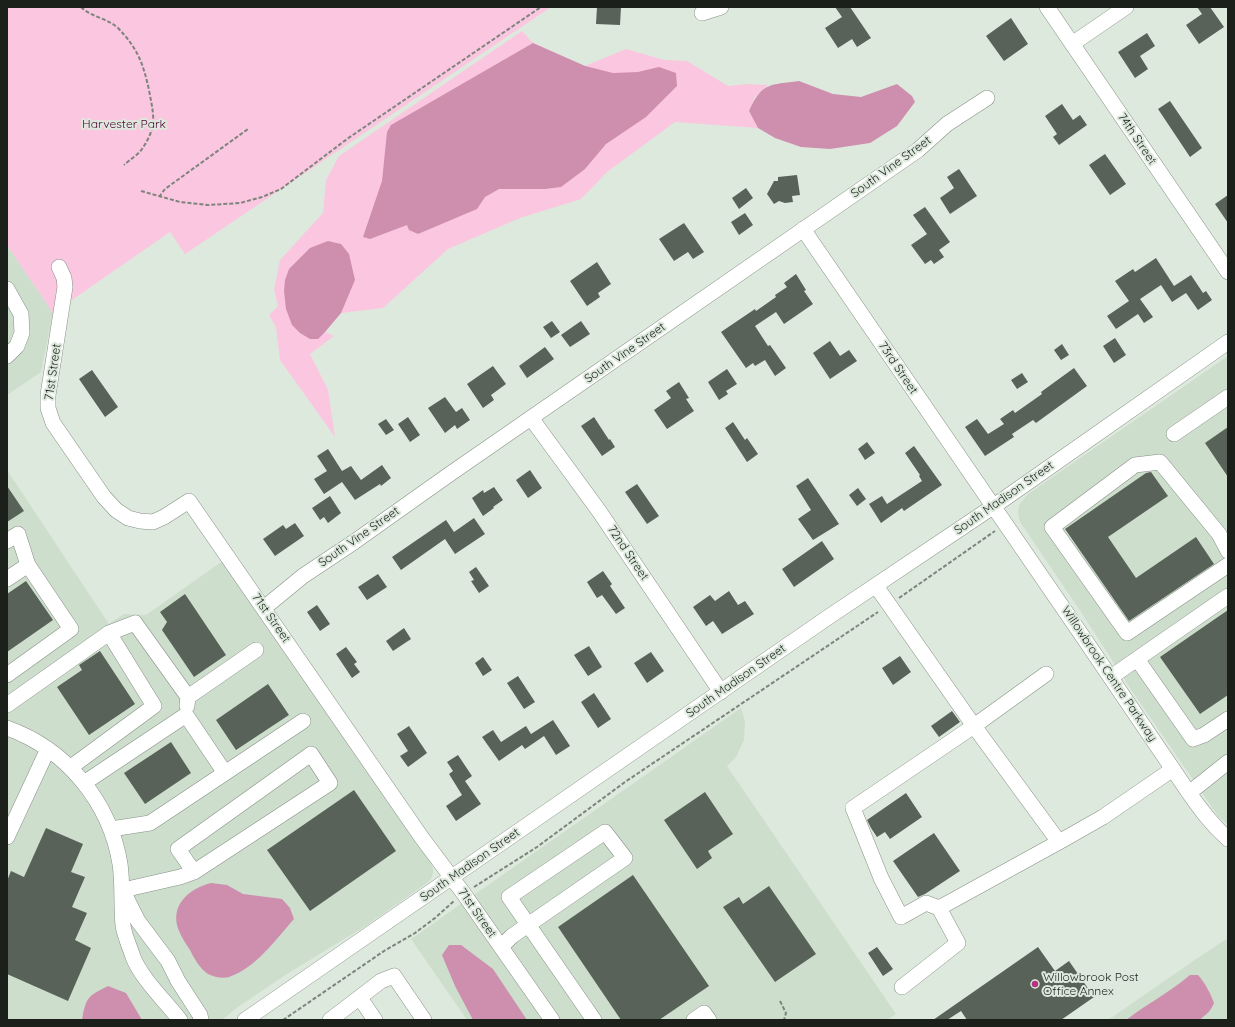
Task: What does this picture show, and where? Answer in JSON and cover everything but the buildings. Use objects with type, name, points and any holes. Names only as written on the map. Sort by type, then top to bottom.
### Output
[{"type":"street","points":[[702,13],[720,7]]},
{"type":"street","name":"74th Street","points":[[1047,7],[1228,272]]},
{"type":"street","points":[[1072,44],[1126,7]]},
{"type":"street","name":"South Vine Street","points":[[264,608],[303,576],[918,150],[947,124],[987,98]]},
{"type":"street","name":"73rd Street","points":[[803,229],[994,506]]},
{"type":"street","name":"71st Street","points":[[59,267],[64,278],[65,287],[48,395],[48,408],[53,423],[104,497],[116,510],[128,518],[153,522],[164,517],[189,501],[422,838],[552,1020]]},
{"type":"street","points":[[7,289],[21,314],[22,333],[17,346],[7,356]]},
{"type":"street","name":"South Madison Street","points":[[245,1020],[994,506],[1228,342]]},
{"type":"street","points":[[1174,434],[1228,397]]},
{"type":"street","name":"72nd Street","points":[[531,418],[600,510],[721,692]]},
{"type":"street","points":[[1228,551],[1219,534],[1160,462],[1134,465],[1052,527],[1127,633],[1228,565]]},
{"type":"street","name":"Willowbrook Centre Parkway","points":[[994,506],[1189,793],[1205,815],[1228,839]]},
{"type":"street","points":[[7,541],[18,534],[28,565],[71,629],[7,675]]},
{"type":"street","points":[[7,579],[28,565]]},
{"type":"street","points":[[876,586],[974,726],[1059,842]]},
{"type":"street","points":[[1111,677],[1228,596]]},
{"type":"street","points":[[7,705],[109,633],[135,623],[188,697],[186,715],[225,773]]},
{"type":"street","points":[[71,767],[154,706],[109,633]]},
{"type":"street","points":[[188,697],[256,650]]},
{"type":"street","points":[[1137,659],[1193,738],[1204,735],[1228,719]]},
{"type":"street","points":[[902,986],[958,943],[939,908],[926,904],[901,917],[881,878],[853,808],[974,726],[1046,674]]},
{"type":"street","points":[[84,783],[186,715]]},
{"type":"street","points":[[111,829],[150,823],[303,721]]},
{"type":"street","points":[[8,729],[21,733],[48,749],[71,767],[100,806],[111,829],[119,859],[123,890],[123,926],[134,958],[142,973],[180,1020]]},
{"type":"street","points":[[7,837],[48,749]]},
{"type":"street","points":[[123,890],[180,877],[194,872],[330,783],[311,754],[178,849],[194,872]]},
{"type":"street","points":[[939,908],[1103,817],[1173,769]]},
{"type":"street","points":[[1189,793],[1225,770]]},
{"type":"street","points":[[501,947],[512,936],[529,924],[625,858],[605,832],[509,896],[529,924],[594,1020]]},
{"type":"street","points":[[123,890],[138,921],[168,962],[178,981],[200,1015],[201,1020]]},
{"type":"street","points":[[330,1020],[382,981],[394,976],[424,1020]]},
{"type":"street","points":[[360,998],[375,1020]]},
{"type":"street","points":[[694,1020],[704,1013],[709,1020]]},
{"type":"path","points":[[81,7],[86,12],[101,18],[116,27],[132,45],[143,66],[153,110],[153,125],[141,151],[124,165]]},
{"type":"path","points":[[142,191],[180,202],[208,205],[240,203],[262,197],[280,189],[347,139],[541,7]]},
{"type":"path","points":[[159,197],[165,189],[248,129]]},
{"type":"path","points":[[473,887],[482,883],[537,847],[624,782],[889,605],[1005,524]]},
{"type":"path","points":[[283,1020],[384,951],[415,933],[453,902]]},
{"type":"path","points":[[780,1001],[786,1013],[784,1020]]},
{"type":"shaded area","points":[[533,43],[585,66],[613,73],[638,72],[659,67],[676,73],[677,86],[646,117],[606,144],[585,169],[561,187],[545,189],[499,189],[485,197],[477,209],[418,234],[409,230],[407,225],[370,239],[363,237],[382,181],[387,132],[391,125]]},
{"type":"shaded area","points":[[799,81],[833,94],[861,97],[897,84],[912,96],[915,102],[897,126],[870,143],[830,149],[801,147],[775,138],[758,128],[749,111],[758,95],[768,87],[781,83]]},
{"type":"shaded area","points":[[328,241],[341,244],[349,254],[355,280],[341,313],[318,339],[310,339],[300,333],[292,325],[286,309],[284,291],[285,280],[289,269],[310,248]]},
{"type":"shaded area","points":[[7,245],[53,313],[41,372],[7,395]]},
{"type":"shaded area","points":[[1228,356],[1228,825],[1218,816],[1132,691],[1022,525],[1019,519],[1018,511],[1019,505],[1028,494]]},
{"type":"shaded area","points":[[7,470],[109,624],[124,614],[146,615],[224,560],[429,859],[433,868],[431,879],[427,883],[367,925],[287,974],[238,1007],[222,1020],[7,1020]]},
{"type":"shaded area","points":[[741,708],[745,721],[744,740],[736,757],[727,766],[896,1014],[887,1020],[467,1020],[411,939]]},
{"type":"shaded area","points":[[211,883],[227,885],[243,894],[282,899],[290,908],[294,919],[256,960],[239,973],[227,978],[213,976],[202,969],[183,939],[177,922],[179,906],[188,894]]},
{"type":"shaded area","points":[[1228,938],[1228,1020],[1108,1020],[1199,957]]},
{"type":"shaded area","points":[[449,945],[461,945],[493,969],[527,1020],[473,1020],[455,986],[442,955]]},
{"type":"shaded area","points":[[1190,975],[1198,975],[1211,995],[1214,1003],[1208,1013],[1199,1020],[1126,1020],[1175,987]]},
{"type":"shaded area","points":[[108,986],[126,993],[142,1020],[82,1020],[85,1006],[89,998],[96,992]]},
{"type":"green space","name":"Harvester Park","points":[[7,7],[551,7],[185,254],[170,232],[53,313],[7,245]]},
{"type":"green space","points":[[522,31],[533,43],[585,66],[626,49],[664,60],[687,61],[728,86],[748,84],[768,85],[755,97],[749,111],[758,128],[675,122],[607,172],[581,199],[520,218],[448,249],[383,308],[341,313],[325,332],[334,336],[310,354],[328,390],[335,437],[280,360],[276,327],[269,315],[278,306],[274,290],[280,260],[323,213],[326,180],[339,156]]},
{"type":"place","name":"Willowbrook Post Office Annex","points":[[1035,984]]}]
